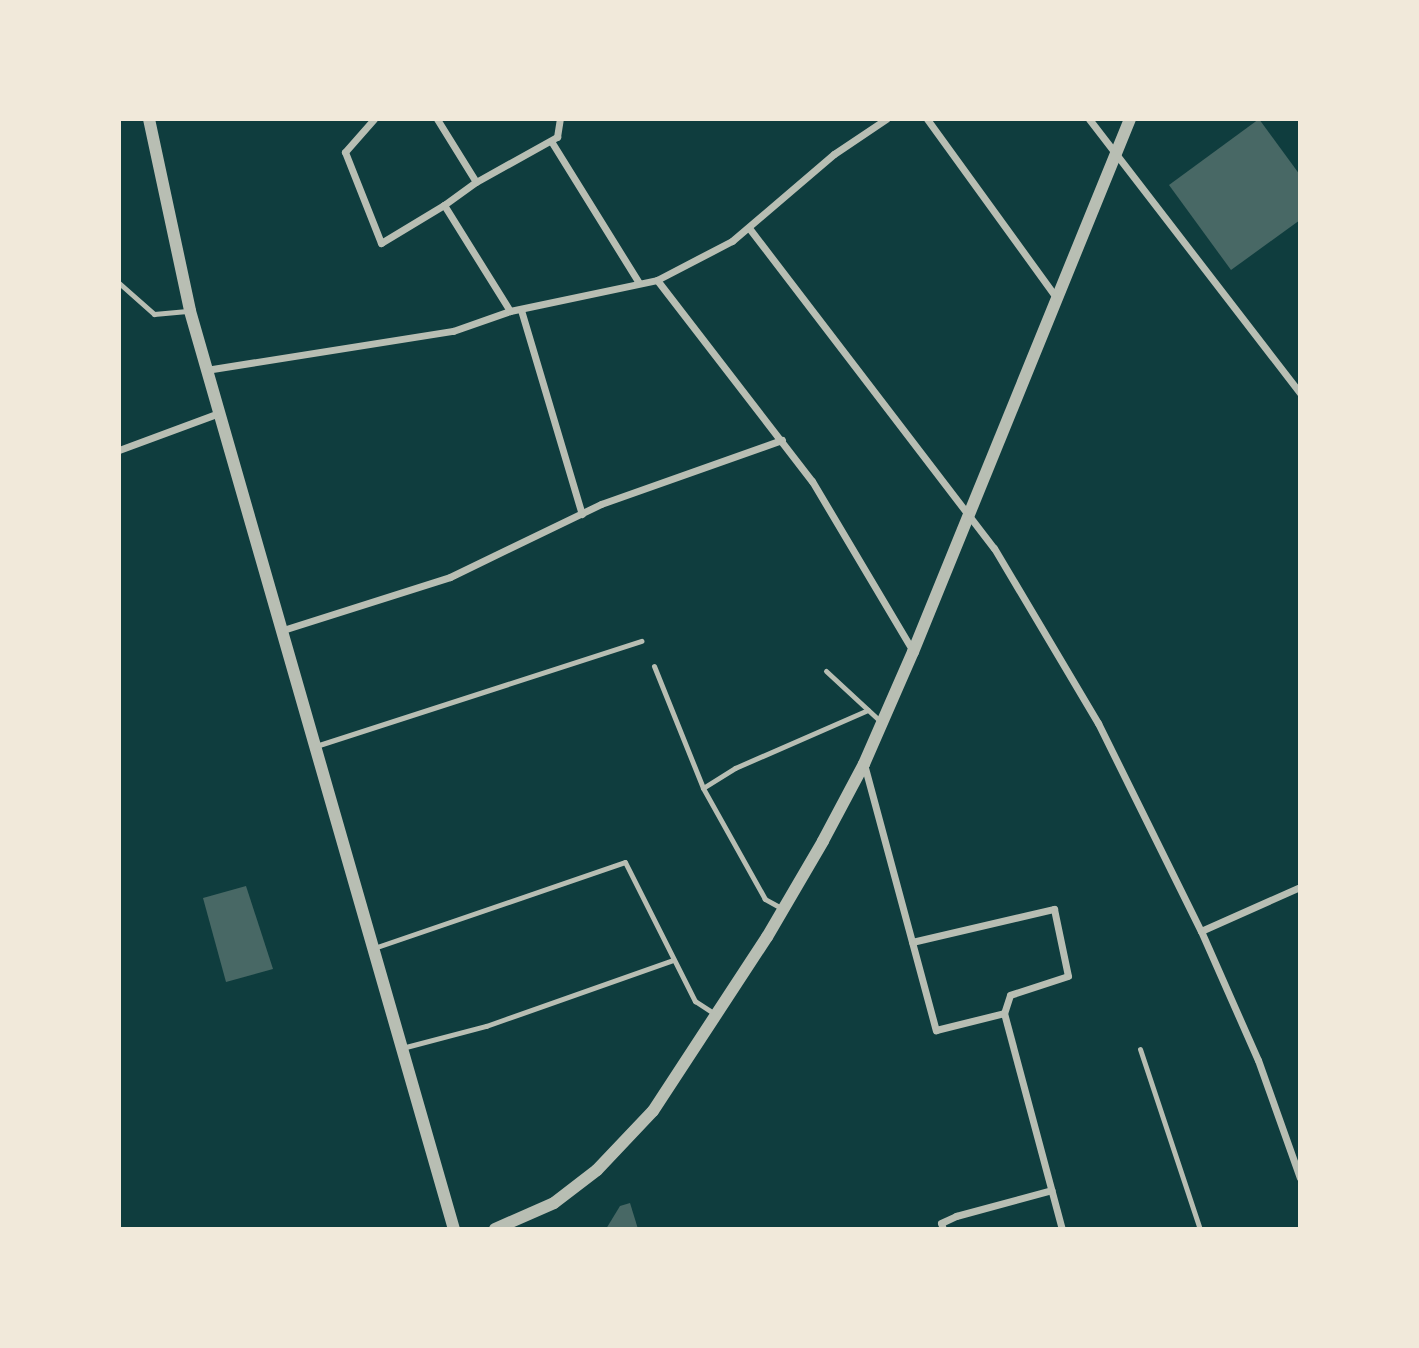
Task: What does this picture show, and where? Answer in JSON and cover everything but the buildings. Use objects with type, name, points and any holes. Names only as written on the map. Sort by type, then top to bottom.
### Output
[{"type":"street","points":[[149,119],[190,311],[206,370],[454,1229]]},
{"type":"street","points":[[374,119],[345,152],[382,243],[476,182],[558,137],[560,119]]},
{"type":"street","points":[[437,119],[476,182]]},
{"type":"street","points":[[206,370],[453,331],[510,311],[657,280],[708,258],[749,228],[835,154],[886,119]]},
{"type":"street","points":[[927,119],[1055,296]]},
{"type":"street","points":[[1089,119],[1300,393]]},
{"type":"street","points":[[495,1229],[554,1203],[597,1170],[653,1111],[718,1015],[783,909],[864,764],[914,652],[1055,296],[1130,119]]},
{"type":"street","points":[[551,141],[639,283]]},
{"type":"street","points":[[444,205],[510,311]]},
{"type":"street","points":[[749,228],[994,548],[1098,723],[1200,931],[1258,1060],[1300,1178]]},
{"type":"street","points":[[657,280],[782,440],[914,652]]},
{"type":"street","points":[[522,310],[582,514]]},
{"type":"street","points":[[119,450],[219,413]]},
{"type":"street","points":[[283,630],[450,577],[582,514],[782,440]]},
{"type":"street","points":[[864,764],[936,1030],[1004,1013]]},
{"type":"street","points":[[1200,931],[1300,887]]},
{"type":"street","points":[[912,942],[1054,909],[1068,976],[1010,995],[1004,1013],[1062,1229]]},
{"type":"street","points":[[943,1229],[941,1223],[956,1216],[1052,1190]]},
{"type":"lane","points":[[119,283],[154,314],[190,311]]},
{"type":"lane","points":[[316,746],[642,641]]},
{"type":"lane","points":[[654,666],[703,788],[765,899],[783,909]]},
{"type":"lane","points":[[826,671],[882,723]]},
{"type":"lane","points":[[703,788],[735,768],[868,710]]},
{"type":"lane","points":[[374,948],[625,862],[695,1001],[718,1015]]},
{"type":"lane","points":[[402,1048],[486,1026],[673,960]]},
{"type":"lane","points":[[1140,1049],[1200,1229]]}]
